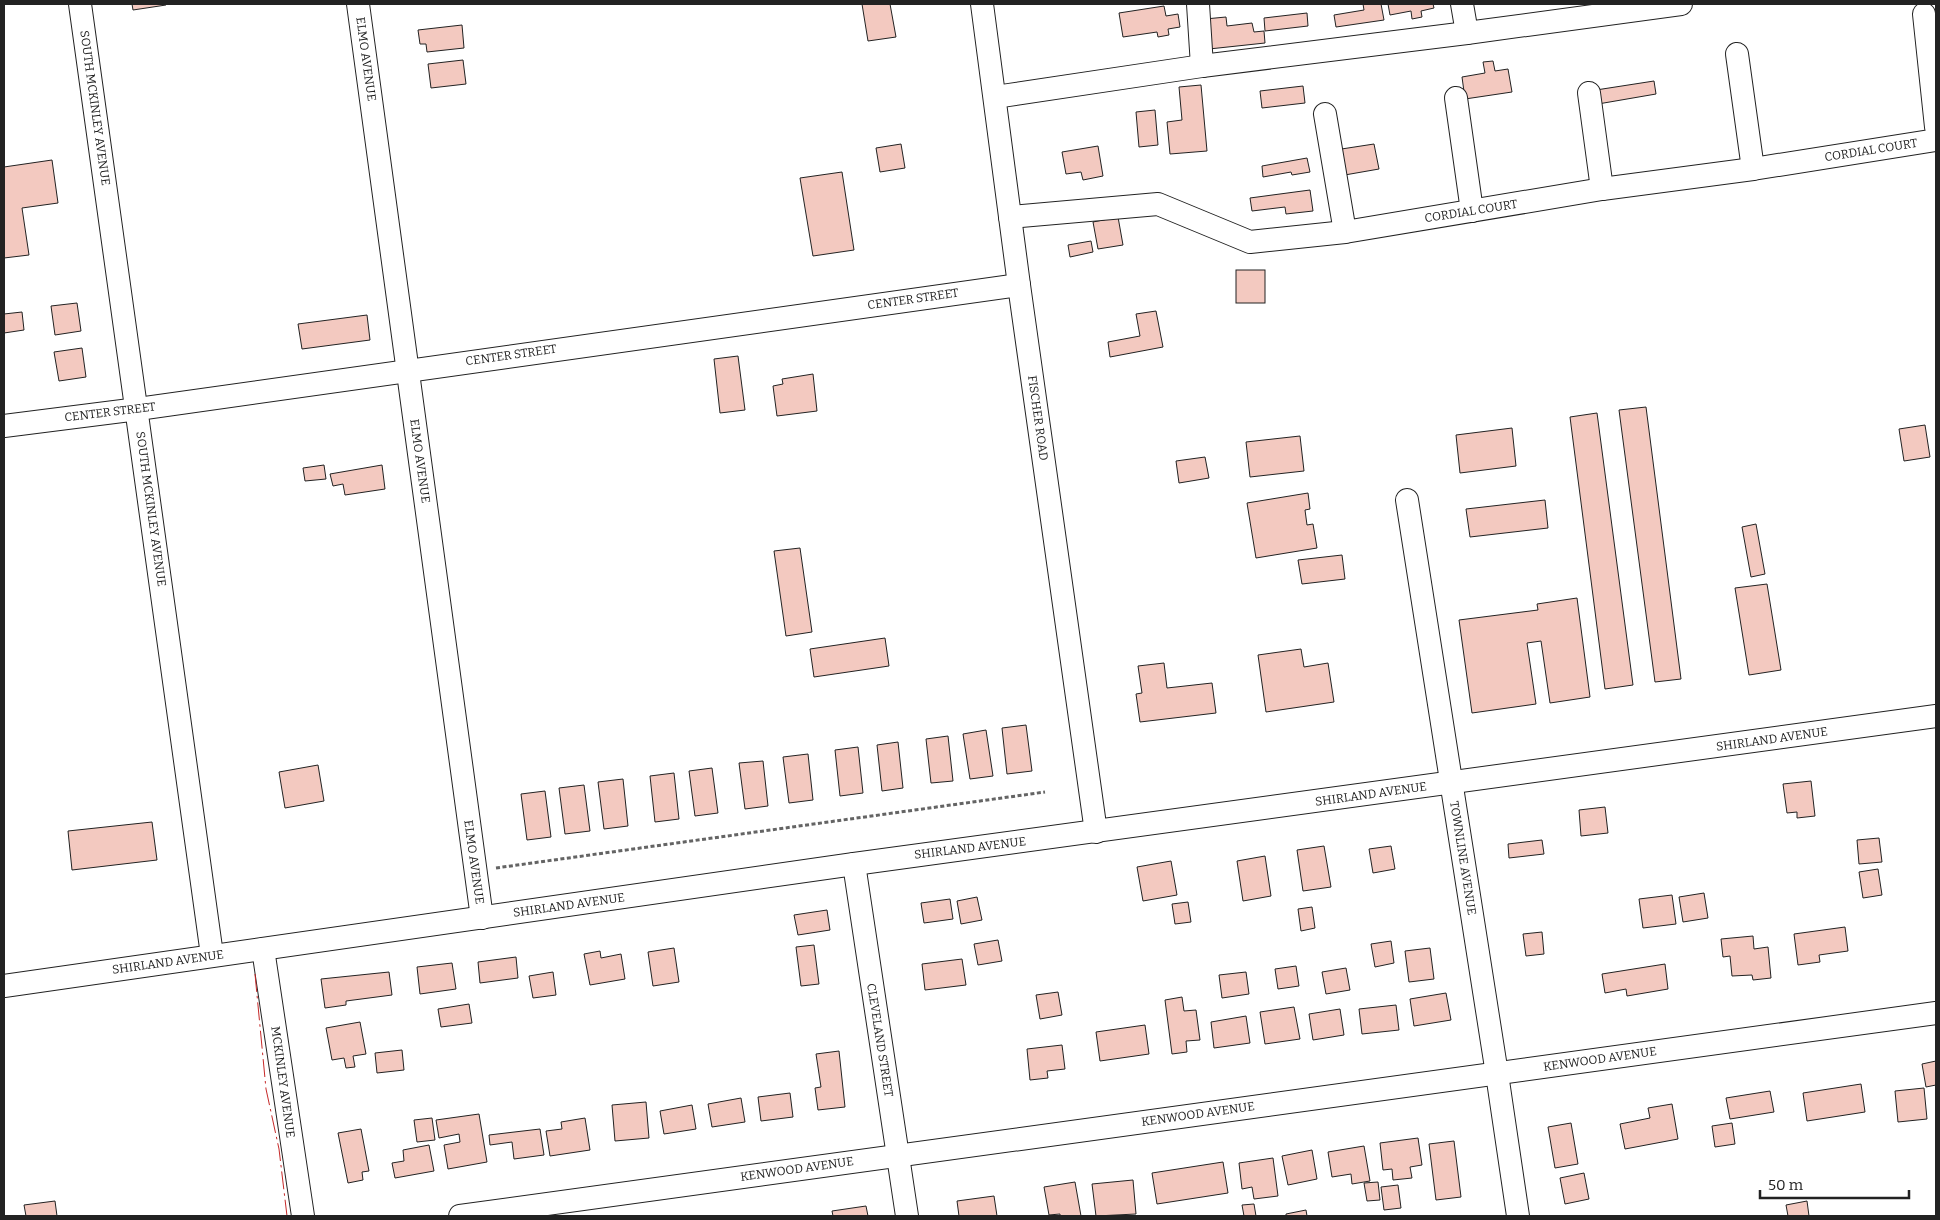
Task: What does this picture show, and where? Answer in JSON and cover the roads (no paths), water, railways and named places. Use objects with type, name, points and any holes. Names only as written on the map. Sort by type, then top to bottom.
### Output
[{"type":"street","name":"SOUTH MCKINLEY AVENUE","points":[[80,4],[138,408],[212,955]]},
{"type":"street","name":"ELMO AVENUE","points":[[358,4],[482,918]]},
{"type":"street","name":"FISCHER ROAD","points":[[982,4],[1019,285],[1096,832]]},
{"type":"street","points":[[1198,4],[1202,66]]},
{"type":"street","points":[[1462,4],[1467,33]]},
{"type":"street","points":[[994,97],[1202,66],[1467,33],[1604,9],[1682,4]]},
{"type":"street","points":[[1924,14],[1936,127]]},
{"type":"street","points":[[1737,54],[1754,169]]},
{"type":"street","points":[[1589,93],[1602,189]]},
{"type":"street","points":[[1456,98],[1472,211]]},
{"type":"street","points":[[1325,114],[1345,232]]},
{"type":"street","name":"CORDIAL COURT","points":[[1010,217],[1158,204],[1250,242],[1345,232],[1602,189],[1754,169],[1936,140]]},
{"type":"street","name":"CENTER STREET","points":[[4,426],[1019,285]]},
{"type":"street","name":"TOWNLINE AVENUE","points":[[1407,500],[1498,1074],[1518,1216]]},
{"type":"street","name":"SHIRLAND AVENUE","points":[[4,986],[854,864],[1451,784],[1936,716]]},
{"type":"street","name":"CLEVELAND STREET","points":[[854,864],[907,1216]]},
{"type":"street","name":"MCKINLEY AVENUE","points":[[263,948],[303,1216]]},
{"type":"street","name":"KENWOOD AVENUE","points":[[460,1216],[1936,1013]]}]
